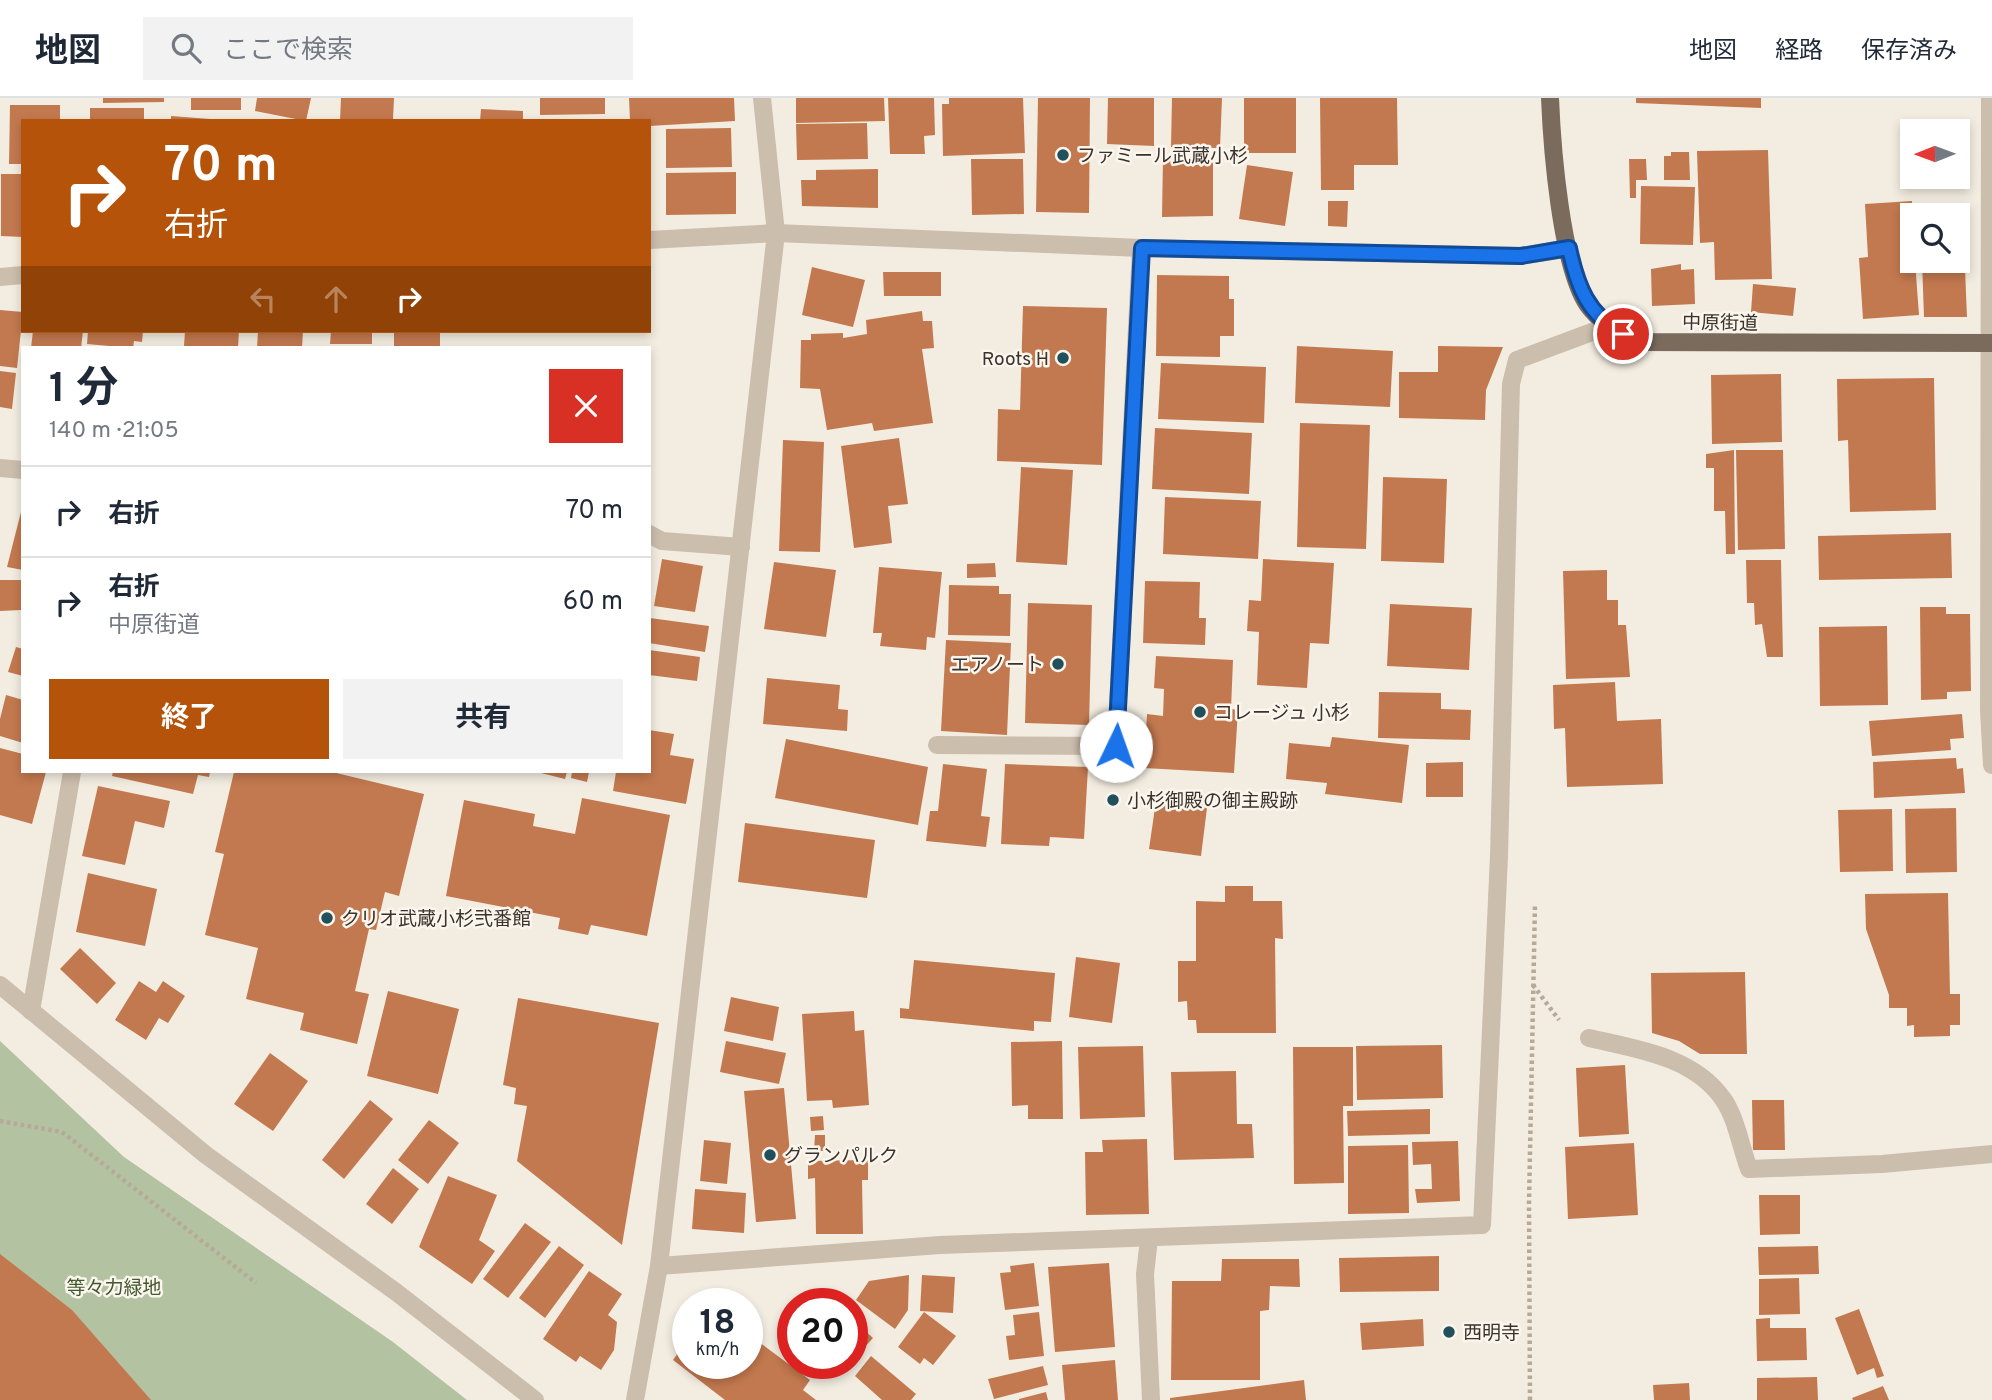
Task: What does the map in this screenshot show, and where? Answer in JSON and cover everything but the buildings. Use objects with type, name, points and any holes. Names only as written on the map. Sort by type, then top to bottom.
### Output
[{"type":"main road","name":"中原街道","points":[[1550,98],[1553,145],[1576,281],[1588,306],[1608,326],[1639,342],[1991,343]]},
{"type":"street","points":[[635,1400],[659,1266],[776,233],[762,98]]},
{"type":"street","points":[[1990,98],[1992,765]]},
{"type":"street","points":[[651,240],[776,233],[1142,248],[1521,256],[1569,248]]},
{"type":"street","points":[[937,745],[1116,746],[1142,248]]},
{"type":"street","points":[[0,277],[21,275]]},
{"type":"street","points":[[659,1266],[940,1245],[1482,1225],[1495,943],[1511,384],[1517,360],[1608,326]]},
{"type":"street","points":[[0,467],[21,470]]},
{"type":"street","points":[[651,535],[662,541],[741,547]]},
{"type":"street","points":[[31,1011],[72,773]]},
{"type":"street","points":[[0,985],[206,1155],[396,1292],[535,1400]]},
{"type":"street","points":[[1589,1038],[1654,1053],[1700,1074],[1724,1100],[1749,1170],[1882,1164],[1992,1154]]},
{"type":"street","points":[[1149,1239],[1146,1274],[1152,1400]]},
{"type":"path","points":[[1495,943],[1565,1027],[1589,1038]]},
{"type":"path","points":[[0,1121],[62,1132],[256,1283]]},
{"type":"green space","name":"等々力緑地","points":[[0,1041],[124,1157],[393,1342],[467,1400],[0,1400]]},
{"type":"place","name":"ファミール武蔵小杉","points":[[1063,155]]},
{"type":"place","name":"Roots H","points":[[1063,358]]},
{"type":"place","name":"エアノート","points":[[1058,664]]},
{"type":"place","name":"コレージュ 小杉","points":[[1200,712]]},
{"type":"place","name":"小杉御殿の御主殿跡","points":[[1113,800]]},
{"type":"place","name":"クリオ武蔵小杉弐番館","points":[[327,918]]},
{"type":"place","name":"グランパルク","points":[[770,1155]]},
{"type":"place","name":"西明寺","points":[[1449,1332]]},
{"type":"route","points":[[1116,746],[1142,248],[1521,256],[1569,248],[1576,281],[1588,306],[1608,326],[1623,334]]}]
